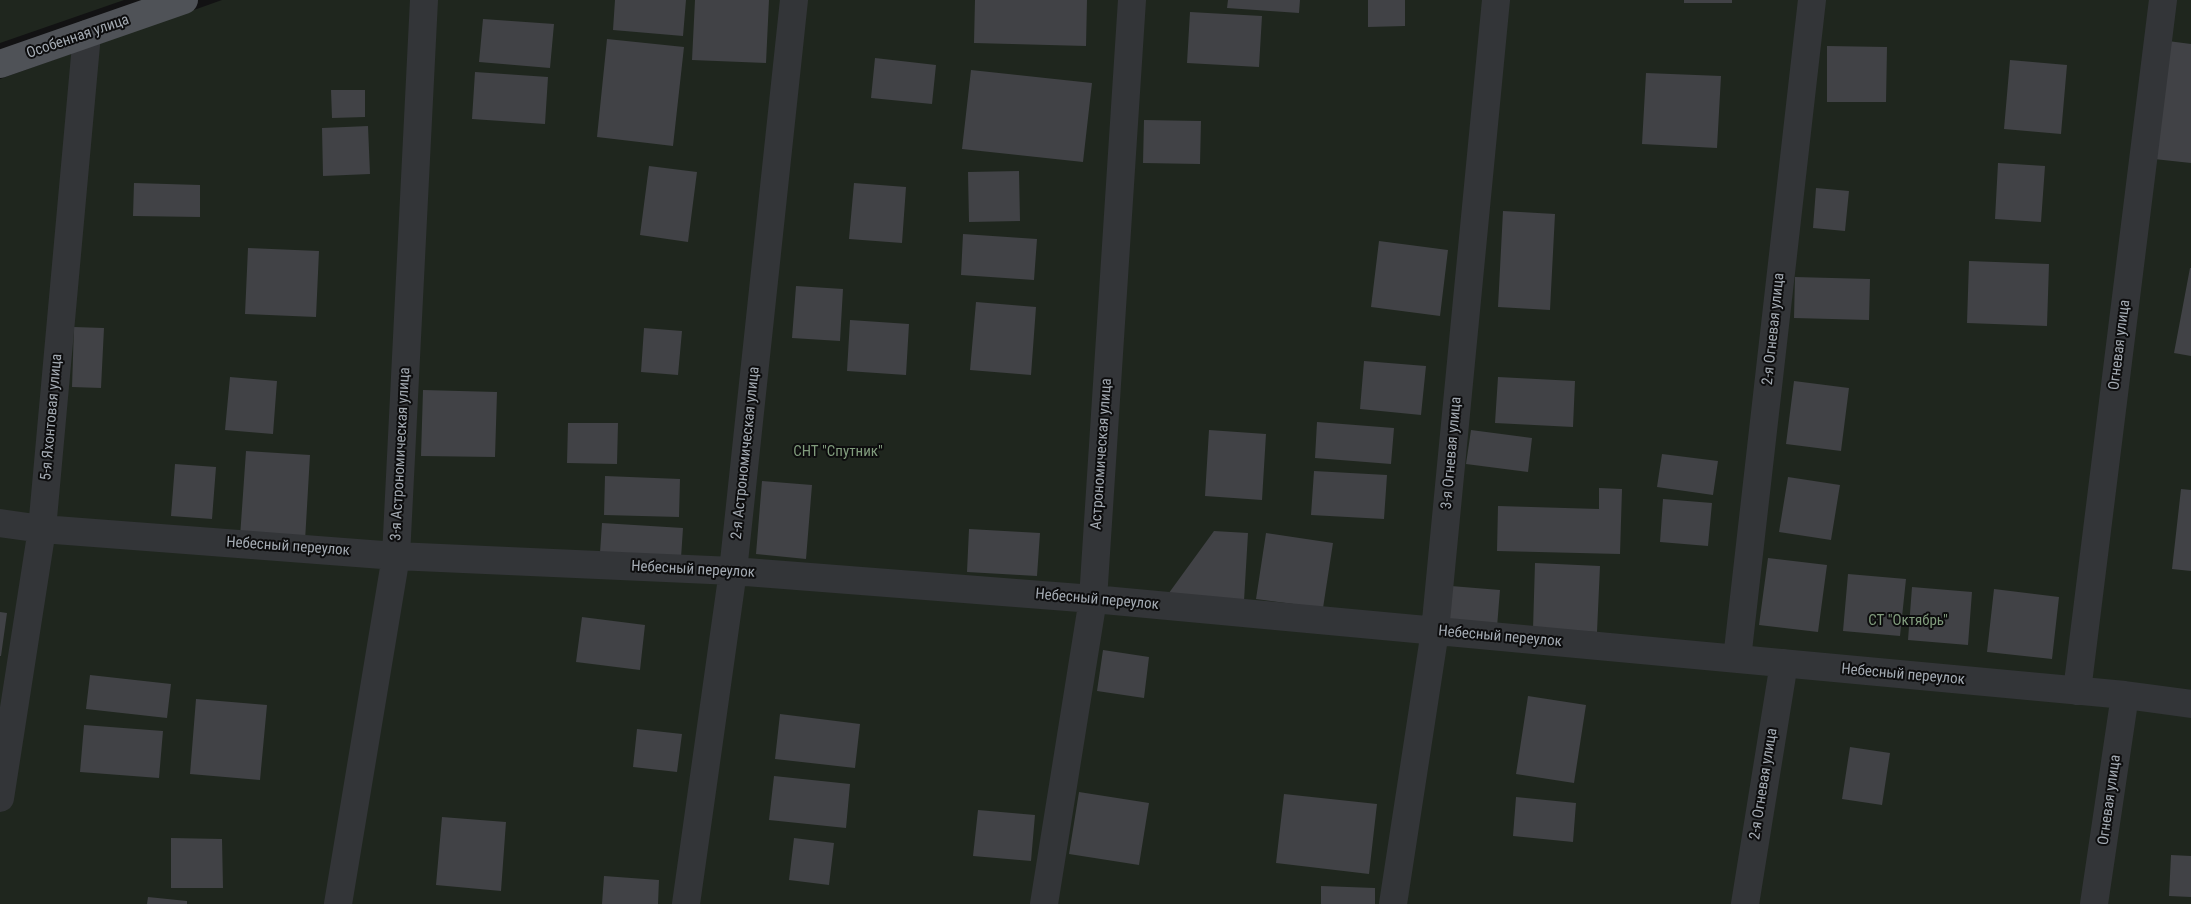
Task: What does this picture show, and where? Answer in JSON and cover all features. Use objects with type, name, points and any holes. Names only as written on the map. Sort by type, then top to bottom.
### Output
[{"type":"main road","name":"Особенная улица","points":[[0,64],[184,0]]},
{"type":"lane","name":"3-я Астрономическая улица","points":[[338,904],[396,556],[424,0]]},
{"type":"lane","name":"2-я Астрономическая улица","points":[[686,904],[733,571],[794,0]]},
{"type":"lane","name":"Астрономическая улица","points":[[1044,904],[1093,599],[1132,0]]},
{"type":"lane","name":"3-я Огневая улица","points":[[1393,904],[1435,631],[1496,0]]},
{"type":"lane","name":"2-я Огневая улица","points":[[1737,659],[1812,0]]},
{"type":"lane","name":"Огневая улица","points":[[2077,691],[2163,0]]},
{"type":"lane","name":"5-я Яхонтовая улица","points":[[0,798],[42,528],[87,34]]},
{"type":"lane","name":"Небесный переулок","points":[[0,523],[396,556],[733,571],[1093,599],[2125,695],[2191,704]]},
{"type":"lane","name":"2-я Огневая улица","points":[[1745,904],[1784,663]]},
{"type":"lane","name":"Огневая улица","points":[[2094,904],[2125,695]]},
{"type":"green space","points":[[0,0],[124,0],[0,43]]},
{"type":"green space","name":"СНТ \"Спутник\"","points":[[222,0],[2191,0],[2191,904],[0,904],[0,79]]},
{"type":"building","points":[[615,0],[686,0],[683,36],[613,30]]},
{"type":"building","points":[[695,0],[769,0],[766,63],[692,60]]},
{"type":"building","points":[[975,0],[1087,0],[1086,46],[974,43]]},
{"type":"building","points":[[1228,0],[1300,0],[1299,13],[1227,8]]},
{"type":"building","points":[[1368,0],[1405,0],[1405,26],[1368,27]]},
{"type":"building","points":[[1684,0],[1732,0],[1732,3],[1684,3]]},
{"type":"building","points":[[1190,12],[1262,16],[1259,67],[1187,63]]},
{"type":"building","points":[[483,19],[554,24],[550,68],[479,62]]},
{"type":"building","points":[[607,39],[684,47],[673,146],[597,137]]},
{"type":"building","points":[[2168,41],[2191,44],[2191,163],[2154,159]]},
{"type":"building","points":[[1827,46],[1887,47],[1886,102],[1827,102]]},
{"type":"building","points":[[875,58],[936,65],[932,104],[871,98]]},
{"type":"building","points":[[2010,60],[2067,65],[2061,134],[2004,129]]},
{"type":"building","points":[[971,70],[1092,83],[1083,162],[962,149]]},
{"type":"building","points":[[475,72],[548,77],[545,124],[472,119]]},
{"type":"building","points":[[1646,73],[1721,76],[1717,148],[1642,144]]},
{"type":"building","points":[[331,90],[365,90],[365,117],[332,118]]},
{"type":"building","points":[[1144,120],[1201,121],[1200,164],[1143,163]]},
{"type":"building","points":[[368,126],[370,174],[323,176],[322,128]]},
{"type":"building","points":[[1998,163],[2045,166],[2041,222],[1995,219]]},
{"type":"building","points":[[649,166],[697,172],[688,242],[640,235]]},
{"type":"building","points":[[1019,171],[1020,221],[969,222],[968,172]]},
{"type":"building","points":[[134,183],[200,185],[200,217],[133,216]]},
{"type":"building","points":[[854,183],[906,187],[902,243],[849,239]]},
{"type":"building","points":[[1816,188],[1849,191],[1845,231],[1813,228]]},
{"type":"building","points":[[1503,211],[1555,214],[1550,310],[1498,307]]},
{"type":"building","points":[[963,234],[1037,239],[1034,280],[961,275]]},
{"type":"building","points":[[1379,241],[1448,250],[1440,316],[1371,307]]},
{"type":"building","points":[[248,248],[319,251],[316,317],[245,314]]},
{"type":"building","points":[[1969,261],[2049,264],[2047,326],[1967,323]]},
{"type":"building","points":[[2191,268],[2191,356],[2174,353]]},
{"type":"building","points":[[1795,277],[1870,279],[1869,320],[1794,318]]},
{"type":"building","points":[[796,286],[843,289],[840,341],[792,338]]},
{"type":"building","points":[[976,302],[1036,307],[1031,375],[970,370]]},
{"type":"building","points":[[850,320],[909,324],[906,375],[847,371]]},
{"type":"building","points":[[74,327],[104,328],[101,388],[72,387]]},
{"type":"building","points":[[644,328],[682,331],[678,375],[641,372]]},
{"type":"building","points":[[1364,361],[1426,366],[1421,415],[1360,409]]},
{"type":"building","points":[[230,377],[277,381],[273,434],[225,430]]},
{"type":"building","points":[[1498,377],[1575,381],[1573,427],[1495,423]]},
{"type":"building","points":[[1794,381],[1849,388],[1841,451],[1786,444]]},
{"type":"building","points":[[423,390],[497,392],[495,457],[421,456]]},
{"type":"building","points":[[1317,422],[1394,428],[1391,464],[1315,458]]},
{"type":"building","points":[[568,423],[618,423],[617,464],[567,463]]},
{"type":"building","points":[[1209,430],[1266,434],[1262,500],[1205,496]]},
{"type":"building","points":[[1471,430],[1532,438],[1528,472],[1466,464]]},
{"type":"building","points":[[246,451],[310,455],[305,541],[240,537]]},
{"type":"building","points":[[1662,454],[1718,461],[1713,495],[1657,487]]},
{"type":"building","points":[[175,464],[216,467],[212,519],[171,516]]},
{"type":"building","points":[[1314,471],[1387,475],[1384,519],[1311,515]]},
{"type":"building","points":[[605,476],[680,479],[679,517],[604,515]]},
{"type":"building","points":[[1788,477],[1840,485],[1831,540],[1779,532]]},
{"type":"building","points":[[762,481],[812,485],[806,559],[756,554]]},
{"type":"building","points":[[1599,488],[1622,489],[1620,554],[1497,551],[1498,506],[1599,509]]},
{"type":"building","points":[[2181,489],[2191,490],[2191,571],[2172,569]]},
{"type":"building","points":[[1663,499],[1712,503],[1708,546],[1660,542]]},
{"type":"building","points":[[602,523],[683,528],[681,558],[600,553]]},
{"type":"building","points":[[969,529],[1040,533],[1037,576],[967,572]]},
{"type":"building","points":[[1214,531],[1248,533],[1244,601],[1166,597]]},
{"type":"building","points":[[1266,533],[1333,543],[1323,608],[1256,599]]},
{"type":"building","points":[[1768,558],[1827,565],[1818,632],[1759,625]]},
{"type":"building","points":[[1535,563],[1600,566],[1597,632],[1533,629]]},
{"type":"building","points":[[1848,574],[1906,579],[1900,636],[1843,631]]},
{"type":"building","points":[[1451,586],[1500,590],[1497,627],[1448,623]]},
{"type":"building","points":[[1912,587],[1972,592],[1968,645],[1908,640]]},
{"type":"building","points":[[1994,589],[2059,597],[2052,659],[1987,652]]},
{"type":"building","points":[[0,612],[7,613],[1,656],[0,656]]},
{"type":"building","points":[[582,617],[645,625],[640,670],[576,662]]},
{"type":"building","points":[[1103,650],[1149,657],[1144,698],[1097,691]]},
{"type":"building","points":[[90,675],[171,684],[167,718],[86,709]]},
{"type":"building","points":[[1528,696],[1586,705],[1574,783],[1516,774]]},
{"type":"building","points":[[196,699],[267,705],[260,780],[190,774]]},
{"type":"building","points":[[780,714],[860,724],[855,768],[775,759]]},
{"type":"building","points":[[84,725],[163,731],[159,778],[80,772]]},
{"type":"building","points":[[637,729],[682,734],[677,772],[633,767]]},
{"type":"building","points":[[1850,747],[1890,753],[1882,805],[1842,799]]},
{"type":"building","points":[[774,776],[850,784],[846,828],[769,820]]},
{"type":"building","points":[[1079,792],[1149,803],[1139,865],[1069,854]]},
{"type":"building","points":[[1284,794],[1377,804],[1369,874],[1276,863]]},
{"type":"building","points":[[1516,797],[1576,803],[1573,842],[1513,836]]},
{"type":"building","points":[[978,810],[1035,815],[1031,861],[973,856]]},
{"type":"building","points":[[442,817],[506,822],[501,891],[436,885]]},
{"type":"building","points":[[171,838],[222,839],[223,888],[171,888]]},
{"type":"building","points":[[794,838],[834,843],[829,885],[789,880]]},
{"type":"building","points":[[2171,855],[2191,856],[2191,897],[2169,896]]},
{"type":"building","points":[[604,876],[659,880],[658,904],[602,904]]},
{"type":"building","points":[[1321,886],[1375,888],[1375,904],[1321,904]]},
{"type":"building","points":[[148,897],[187,901],[187,904],[147,904]]},
{"type":"park label","name":"СТ \"Октябрь\"","points":[[1908,621]]}]
